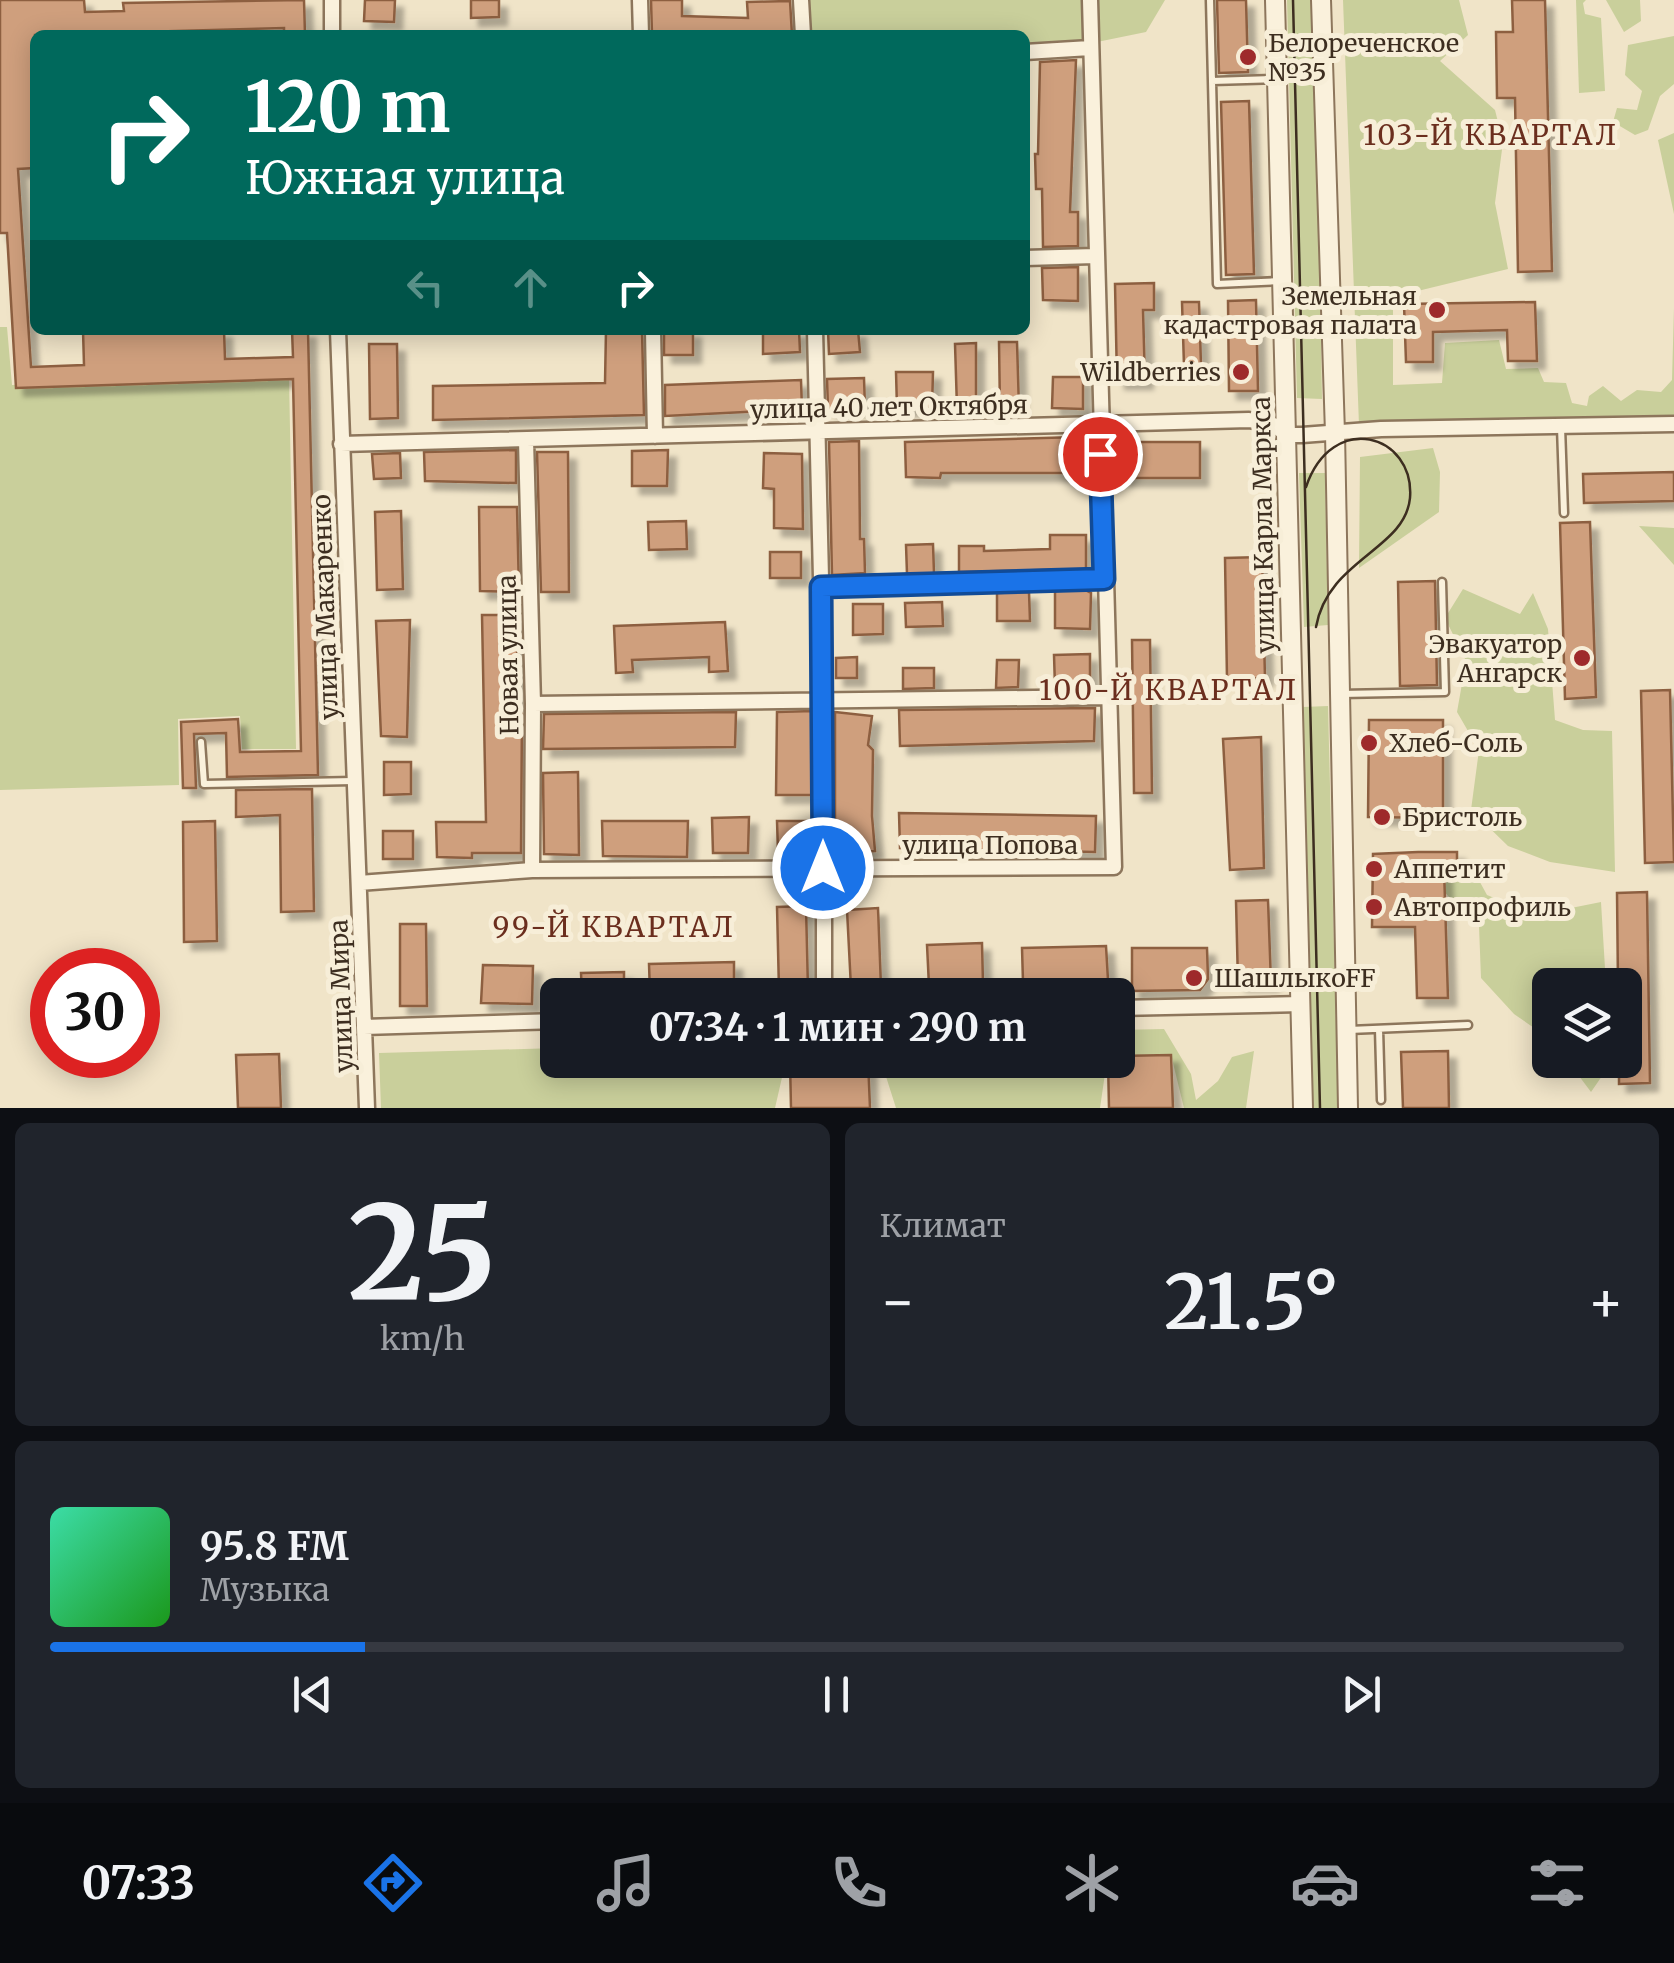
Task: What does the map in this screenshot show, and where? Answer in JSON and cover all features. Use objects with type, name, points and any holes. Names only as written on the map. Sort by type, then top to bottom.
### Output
[{"type":"street","points":[[332,0],[332,30]]},
{"type":"street","points":[[640,0],[641,30]]},
{"type":"street","points":[[802,0],[803,30]]},
{"type":"street","name":"улица Попова","points":[[359,883],[532,870],[1114,867],[1090,0]]},
{"type":"street","name":"улица Карла Маркса","points":[[1275,0],[1302,1108]]},
{"type":"street","points":[[1321,0],[1335,433],[1348,1108]]},
{"type":"street","points":[[1030,52],[1090,48]]},
{"type":"street","points":[[1030,258],[1095,256]]},
{"type":"street","name":"улица Макаренко","points":[[338,335],[359,883]]},
{"type":"street","points":[[653,335],[655,436]]},
{"type":"street","points":[[815,335],[824,702],[824,978]]},
{"type":"street","name":"улица 40 лет Октября","points":[[341,444],[1249,420],[1274,426],[1287,434],[1674,424]]},
{"type":"street","name":"Новая улица","points":[[526,440],[533,704],[532,870]]},
{"type":"street","points":[[821,587],[1104,579]]},
{"type":"street","points":[[533,704],[1108,697]]},
{"type":"street","name":"улица Мира","points":[[359,883],[367,1108]]},
{"type":"street","points":[[1135,1008],[1301,1004]]},
{"type":"street","points":[[364,1027],[540,1022]]},
{"type":"lane","points":[[1210,0],[1217,284],[1280,282]]},
{"type":"lane","points":[[1212,81],[1277,79]]},
{"type":"lane","points":[[1561,426],[1564,514]]},
{"type":"lane","points":[[1341,694],[1445,692],[1442,582]]},
{"type":"lane","points":[[200,742],[204,784],[355,782]]},
{"type":"lane","points":[[1346,1030],[1468,1025]]},
{"type":"lane","points":[[1379,1028],[1381,1100]]},
{"type":"green space","points":[[807,0],[1165,0],[1146,32],[1097,42],[1030,47],[1030,30],[806,30]]},
{"type":"green space","points":[[1287,0],[1315,0],[1322,399],[1297,398]]},
{"type":"green space","points":[[1343,0],[1459,0],[1468,35],[1440,61],[1495,110],[1503,142],[1495,203],[1508,269],[1393,297],[1393,385],[1442,383],[1445,343],[1499,340],[1506,369],[1538,368],[1544,382],[1566,383],[1572,403],[1587,406],[1589,396],[1603,386],[1621,401],[1637,390],[1661,392],[1672,380],[1674,308],[1674,418],[1359,425]]},
{"type":"green space","points":[[1576,0],[1586,0],[1585,14],[1601,18],[1605,91],[1579,93]]},
{"type":"green space","points":[[1606,0],[1640,0],[1641,21],[1624,32]]},
{"type":"green space","points":[[1674,36],[1674,84],[1660,96],[1648,130],[1635,135],[1613,122],[1617,108],[1637,110],[1642,91],[1625,75],[1628,45]]},
{"type":"green space","points":[[1674,133],[1674,214],[1658,140]]},
{"type":"green space","points":[[0,327],[7,327],[12,385],[289,376],[296,749],[242,749],[240,716],[178,719],[179,785],[0,790]]},
{"type":"green space","points":[[1433,448],[1440,472],[1439,512],[1359,568],[1360,457]]},
{"type":"green space","points":[[1299,473],[1325,473],[1328,625],[1304,627]]},
{"type":"green space","points":[[1639,526],[1674,528],[1674,565]]},
{"type":"green space","points":[[1463,589],[1520,614],[1533,593],[1548,629],[1555,720],[1583,730],[1612,731],[1615,872],[1550,862],[1508,846],[1471,810],[1479,750],[1457,712],[1466,661],[1445,618]]},
{"type":"green space","points":[[1328,706],[1338,1108],[1313,1108],[1303,707]]},
{"type":"green space","points":[[1470,864],[1487,895],[1536,915],[1601,902],[1605,968],[1532,968],[1532,1026],[1514,1014],[1481,978],[1479,926],[1440,888]]},
{"type":"green space","points":[[1164,1029],[1191,1074],[1196,1100],[1218,1081],[1232,1057],[1254,1051],[1246,1108],[1184,1108],[1171,1055],[1135,1056],[1135,1030]]},
{"type":"green space","points":[[540,1048],[540,1078],[782,1078],[775,1108],[381,1108],[379,1053]]},
{"type":"green space","points":[[886,1078],[1104,1078],[1100,1108],[896,1108]]},
{"type":"green space","points":[[1580,1078],[1601,1078],[1591,1092]]},
{"type":"building","points":[[0,0],[84,0],[85,12],[124,11],[123,3],[304,0],[305,30],[30,30],[30,168],[18,169],[31,367],[84,365],[83,335],[224,335],[225,359],[293,357],[292,335],[308,335],[318,775],[227,777],[226,733],[194,734],[196,788],[183,788],[181,722],[238,719],[240,752],[301,751],[293,379],[16,388],[7,233],[0,233]]},
{"type":"building","points":[[365,0],[395,0],[394,22],[364,21]]},
{"type":"building","points":[[471,0],[499,0],[499,17],[471,18]]},
{"type":"building","points":[[651,0],[682,0],[682,16],[748,18],[747,2],[790,1],[792,30],[652,30]]},
{"type":"building","points":[[1217,0],[1246,0],[1248,72],[1219,73]]},
{"type":"building","points":[[1512,0],[1545,0],[1552,271],[1518,272],[1515,98],[1497,98],[1496,32],[1513,32]]},
{"type":"building","points":[[1076,60],[1070,212],[1078,212],[1078,246],[1043,247],[1042,189],[1036,189],[1035,154],[1040,62]]},
{"type":"building","points":[[1249,101],[1254,274],[1226,275],[1221,102]]},
{"type":"building","points":[[1078,267],[1078,301],[1043,300],[1042,268]]},
{"type":"building","points":[[1154,283],[1154,310],[1143,310],[1145,381],[1117,381],[1115,284]]},
{"type":"building","points":[[1256,300],[1258,391],[1229,391],[1228,301]]},
{"type":"building","points":[[1182,302],[1199,302],[1201,365],[1184,366]]},
{"type":"building","points":[[1535,302],[1537,361],[1508,361],[1507,330],[1433,332],[1433,362],[1406,362],[1404,304]]},
{"type":"building","points":[[606,335],[642,335],[644,415],[433,420],[433,386],[605,383]]},
{"type":"building","points":[[664,335],[693,335],[693,355],[664,355]]},
{"type":"building","points":[[763,335],[799,335],[800,352],[763,354]]},
{"type":"building","points":[[828,335],[858,335],[860,352],[829,354]]},
{"type":"building","points":[[999,342],[1017,342],[1019,409],[1000,409]]},
{"type":"building","points":[[976,343],[976,408],[957,408],[955,344]]},
{"type":"building","points":[[369,344],[397,344],[398,418],[370,419]]},
{"type":"building","points":[[896,372],[933,372],[932,408],[897,408]]},
{"type":"building","points":[[1053,377],[1083,377],[1083,409],[1052,408]]},
{"type":"building","points":[[864,378],[865,408],[828,409],[827,379]]},
{"type":"building","points":[[801,380],[802,409],[665,416],[665,385]]},
{"type":"building","points":[[1088,437],[1087,473],[941,473],[940,478],[906,477],[905,442]]},
{"type":"building","points":[[859,441],[860,539],[864,539],[865,573],[832,575],[829,442]]},
{"type":"building","points":[[1121,442],[1200,442],[1200,478],[1121,478]]},
{"type":"building","points":[[516,450],[516,483],[425,481],[424,452]]},
{"type":"building","points":[[668,450],[667,486],[632,486],[632,451]]},
{"type":"building","points":[[537,452],[568,452],[569,592],[541,592]]},
{"type":"building","points":[[400,453],[401,478],[374,479],[372,454]]},
{"type":"building","points":[[764,453],[802,454],[803,529],[774,528],[774,489],[763,488]]},
{"type":"building","points":[[1674,472],[1674,501],[1584,503],[1583,474]]},
{"type":"building","points":[[479,507],[517,507],[519,592],[480,591]]},
{"type":"building","points":[[401,511],[403,589],[377,590],[375,512]]},
{"type":"building","points":[[686,521],[687,549],[649,550],[648,522]]},
{"type":"building","points":[[1590,522],[1596,697],[1565,699],[1560,523]]},
{"type":"building","points":[[1050,535],[1086,535],[1086,569],[959,572],[959,546],[984,546],[984,551],[1050,549]]},
{"type":"building","points":[[933,544],[934,573],[907,574],[906,545]]},
{"type":"building","points":[[770,552],[801,552],[801,578],[770,578]]},
{"type":"building","points":[[1262,557],[1265,678],[1227,679],[1225,558]]},
{"type":"building","points":[[1435,581],[1437,685],[1400,686],[1398,582]]},
{"type":"building","points":[[1055,591],[1091,593],[1090,629],[1055,628]]},
{"type":"building","points":[[1029,592],[1030,621],[997,621],[997,593]]},
{"type":"building","points":[[942,602],[943,626],[906,627],[905,603]]},
{"type":"building","points":[[853,604],[883,604],[883,634],[853,635]]},
{"type":"building","points":[[482,615],[518,615],[516,707],[522,714],[521,853],[437,857],[436,822],[486,822]]},
{"type":"building","points":[[410,620],[407,737],[381,736],[376,621]]},
{"type":"building","points":[[725,622],[728,671],[709,672],[709,657],[632,660],[633,672],[616,673],[614,626]]},
{"type":"building","points":[[1132,640],[1150,640],[1152,793],[1134,793]]},
{"type":"building","points":[[1090,654],[1090,687],[1055,687],[1054,655]]},
{"type":"building","points":[[857,657],[857,678],[836,678],[836,658]]},
{"type":"building","points":[[997,660],[1019,660],[1018,687],[996,688]]},
{"type":"building","points":[[903,668],[934,668],[934,688],[903,689]]},
{"type":"building","points":[[1670,690],[1674,862],[1645,863],[1641,691]]},
{"type":"building","points":[[1095,708],[1094,741],[900,746],[899,710]]},
{"type":"building","points":[[813,711],[813,795],[776,795],[777,712]]},
{"type":"building","points":[[736,712],[735,747],[543,749],[544,714]]},
{"type":"building","points":[[835,712],[872,716],[868,745],[873,750],[875,851],[835,853]]},
{"type":"building","points":[[1369,720],[1443,720],[1443,818],[1368,817]]},
{"type":"building","points":[[1261,737],[1264,868],[1230,870],[1223,739]]},
{"type":"building","points":[[384,762],[411,762],[411,794],[384,795]]},
{"type":"building","points":[[578,772],[579,855],[544,854],[543,773]]},
{"type":"building","points":[[312,789],[314,911],[281,912],[280,815],[236,817],[236,790]]},
{"type":"building","points":[[899,813],[1096,816],[1095,852],[900,848]]},
{"type":"building","points":[[749,817],[748,853],[713,853],[712,818]]},
{"type":"building","points":[[215,821],[217,941],[184,942],[183,822]]},
{"type":"building","points":[[602,821],[688,821],[687,857],[603,856]]},
{"type":"building","points":[[777,821],[813,821],[813,851],[778,852]]},
{"type":"building","points":[[383,831],[413,831],[413,859],[383,859]]},
{"type":"building","points":[[1457,852],[1457,867],[1444,868],[1448,998],[1417,998],[1415,927],[1372,927],[1373,854]]},
{"type":"building","points":[[1647,892],[1650,1083],[1619,1084],[1619,1078],[1642,1078],[1642,968],[1618,968],[1617,893]]},
{"type":"building","points":[[1268,900],[1271,983],[1238,983],[1236,901]]},
{"type":"building","points":[[806,906],[808,978],[779,978],[777,907]]},
{"type":"building","points":[[878,908],[881,978],[850,978],[847,910]]},
{"type":"building","points":[[400,924],[426,924],[427,1006],[400,1006]]},
{"type":"building","points":[[982,943],[983,978],[929,978],[927,945]]},
{"type":"building","points":[[1106,946],[1108,978],[1023,978],[1022,948]]},
{"type":"building","points":[[1132,948],[1207,948],[1208,979],[1200,990],[1135,991]]},
{"type":"building","points":[[734,962],[734,978],[649,978],[649,964]]},
{"type":"building","points":[[483,965],[533,966],[532,1004],[481,1003]]},
{"type":"building","points":[[624,972],[624,978],[581,978],[581,973]]},
{"type":"building","points":[[1448,1051],[1449,1108],[1403,1108],[1401,1052]]},
{"type":"building","points":[[279,1054],[281,1108],[238,1108],[236,1055]]},
{"type":"building","points":[[1171,1055],[1173,1108],[1109,1108],[1108,1078],[1135,1078],[1135,1056]]},
{"type":"building","points":[[790,1078],[869,1078],[870,1108],[791,1108]]},
{"type":"tram line","points":[[1293,0],[1320,1108]]},
{"type":"tram line","points":[[1306,487],[1318,463],[1334,447],[1352,440],[1370,440],[1386,446],[1400,458],[1408,476],[1410,498],[1395,531],[1335,585],[1323,604],[1316,627]]},
{"type":"place","name":"Белореченское №35","points":[[1248,57]]},
{"type":"place","name":"Земельная кадастровая палата","points":[[1437,310]]},
{"type":"place","name":"Wildberries","points":[[1241,372]]},
{"type":"place","name":"Эвакуатор Ангарск","points":[[1582,658]]},
{"type":"place","name":"Хлеб-Соль","points":[[1369,743]]},
{"type":"place","name":"Бристоль","points":[[1382,817]]},
{"type":"place","name":"Аппетит","points":[[1374,869]]},
{"type":"place","name":"Автопрофиль","points":[[1374,907]]},
{"type":"place","name":"ШашлыкoFF","points":[[1194,978]]},
{"type":"district","name":"103-Й КВАРТАЛ","points":[[1491,135]]},
{"type":"district","name":"100-Й КВАРТАЛ","points":[[1169,690]]},
{"type":"district","name":"99-Й КВАРТАЛ","points":[[614,927]]},
{"type":"route","points":[[823,868],[821,587],[1104,579],[1100,454]]}]
